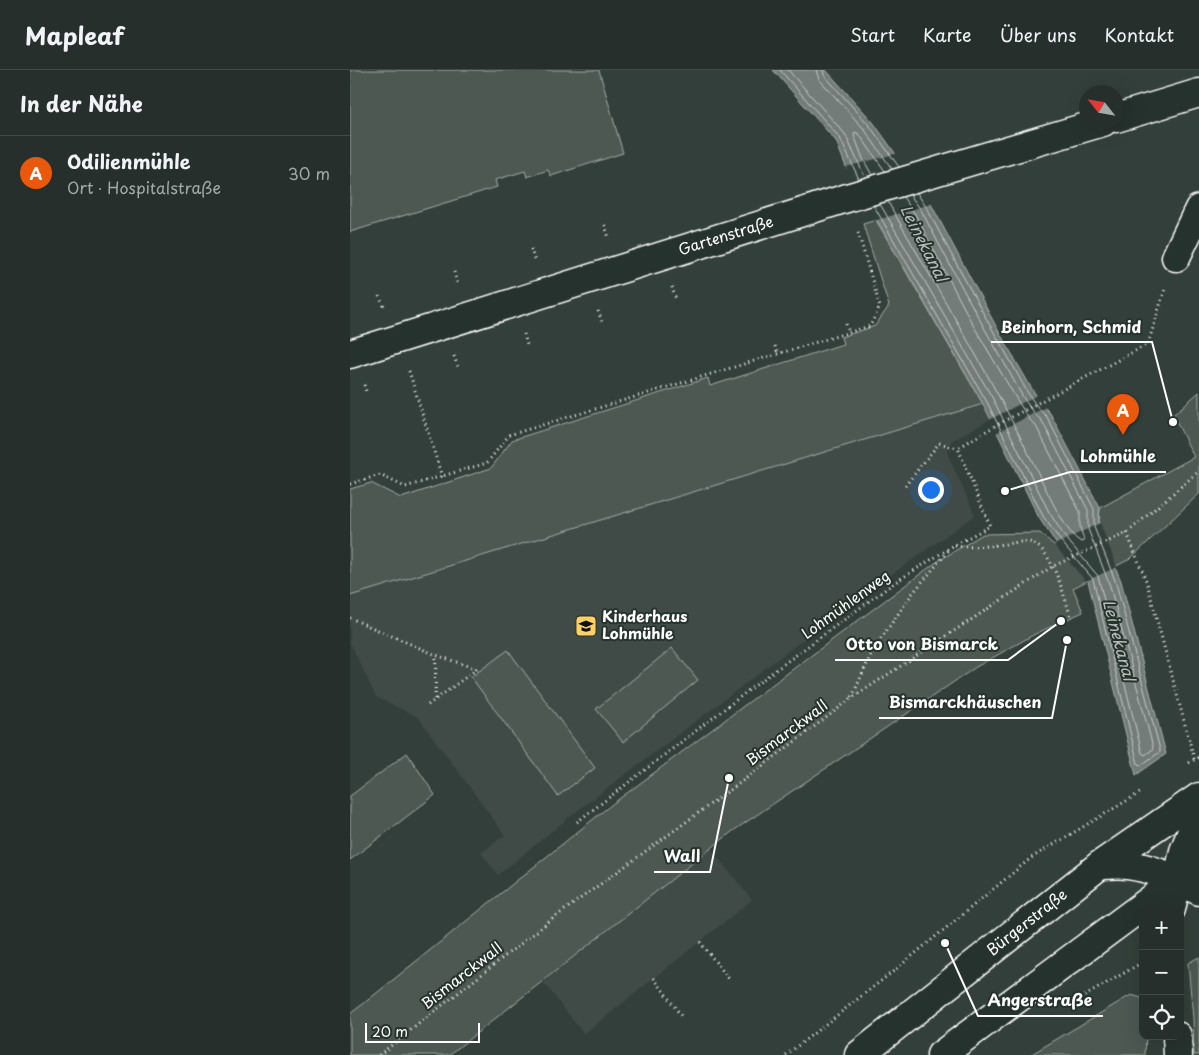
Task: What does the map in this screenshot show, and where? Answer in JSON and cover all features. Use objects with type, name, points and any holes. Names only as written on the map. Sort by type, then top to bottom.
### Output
[{"type":"main road","points":[[1124,116],[1199,93]]},
{"type":"main road","name":"Gartenstraße","points":[[350,354],[851,196],[1079,129]]},
{"type":"main road","points":[[1176,257],[1199,209]]},
{"type":"main road","name":"Bürgerstraße","points":[[859,1055],[1100,865],[1199,797]]},
{"type":"main road","points":[[1188,885],[1184,851],[1199,814]]},
{"type":"main road","points":[[1174,905],[1188,885],[1199,864]]},
{"type":"main road","points":[[1100,865],[1127,865],[1155,872],[1188,885]]},
{"type":"main road","points":[[941,1055],[1188,885]]},
{"type":"main road","points":[[1177,1040],[1178,1055]]},
{"type":"path","points":[[350,484],[380,475],[405,488],[442,477],[487,463],[509,435],[870,326],[880,306],[851,196]]},
{"type":"path","points":[[905,486],[939,443],[958,448],[993,427],[1148,344],[1176,257]]},
{"type":"path","points":[[379,296],[400,339],[442,477]]},
{"type":"path","points":[[846,324],[849,332]]},
{"type":"path","points":[[775,346],[778,354]]},
{"type":"path","name":"Lohmühlenweg","points":[[577,822],[766,677],[894,583],[953,546],[990,526],[958,448]]},
{"type":"path","name":"Bismarckwall","points":[[379,1055],[551,920],[752,774],[852,698],[1053,566],[1127,533],[1199,471]]},
{"type":"path","points":[[1127,533],[1147,583],[1194,761]]},
{"type":"path","points":[[852,698],[873,650],[912,594],[953,546],[973,548],[1028,541],[1038,545],[1053,566],[1071,617]]},
{"type":"path","points":[[350,618],[436,655],[477,669],[428,705]]},
{"type":"path","points":[[436,655],[436,699]]},
{"type":"path","points":[[1186,766],[1199,757]]},
{"type":"path","points":[[786,1055],[895,970],[1031,858],[1145,790]]},
{"type":"path","points":[[700,942],[729,979]]},
{"type":"path","points":[[654,978],[682,1017]]},
{"type":"shaded area","points":[[350,70],[599,70],[623,153],[551,176],[548,170],[527,177],[525,171],[495,180],[497,187],[350,232]]},
{"type":"shaded area","points":[[876,220],[983,404],[350,596],[350,489],[371,483],[401,498],[491,468],[512,440],[708,378],[710,386],[843,344],[841,337],[875,326],[889,306],[863,224]]},
{"type":"shaded area","points":[[1199,392],[1199,494],[1130,559],[1073,588],[1083,612],[1035,634],[976,667],[733,831],[449,1055],[350,1055],[350,1014],[611,805],[935,563],[983,534],[1040,533],[1054,545],[1099,523],[1100,508],[1194,457],[1173,415]]},
{"type":"shaded area","name":"Kinderhaus Lohmühle","points":[[983,404],[989,420],[951,441],[947,453],[975,515],[842,610],[572,815],[498,875],[481,853],[505,835],[418,717],[376,697],[350,642],[350,596]]},
{"type":"shaded area","points":[[672,648],[698,680],[623,742],[596,709]]},
{"type":"shaded area","points":[[508,650],[595,768],[558,796],[471,677]]},
{"type":"shaded area","points":[[407,753],[435,795],[350,860],[350,796]]},
{"type":"shaded area","points":[[710,848],[752,900],[584,1034],[543,982]]},
{"type":"shaded area","points":[[1199,957],[1199,1055],[1194,1055],[1188,963]]},
{"type":"shaded area","points":[[1131,995],[1139,997],[1139,1040],[1146,1040],[1145,1055],[1030,1055]]},
{"type":"water","name":"Leinekanal","points":[[773,70],[826,70],[873,122],[931,204],[998,330],[1032,389],[1050,413],[1100,508],[1098,525],[1121,581],[1166,754],[1136,775],[1088,581],[1056,543],[1039,518],[983,404],[846,167],[836,141]]},
{"type":"pier","points":[[898,153],[931,204],[874,221],[849,177],[846,167]]},
{"type":"pier","points":[[1039,394],[1046,407],[996,433],[989,420]]},
{"type":"pier","points":[[1100,523],[1117,567],[1086,581],[1054,545]]},
{"type":"place","name":"Beinhorn, Schmid","points":[[1173,422]]},
{"type":"place","name":"Odilienmühle","points":[[1123,435]]},
{"type":"place","name":"Lohmühle","points":[[1005,491]]},
{"type":"place","name":"Otto von Bismarck","points":[[1061,621]]},
{"type":"place","name":"Kinderhaus Lohmühle","points":[[586,626]]},
{"type":"place","name":"Bismarckhäuschen","points":[[1067,640]]},
{"type":"place","name":"Wall","points":[[729,778]]},
{"type":"place","name":"Angerstraße","points":[[945,943]]}]
